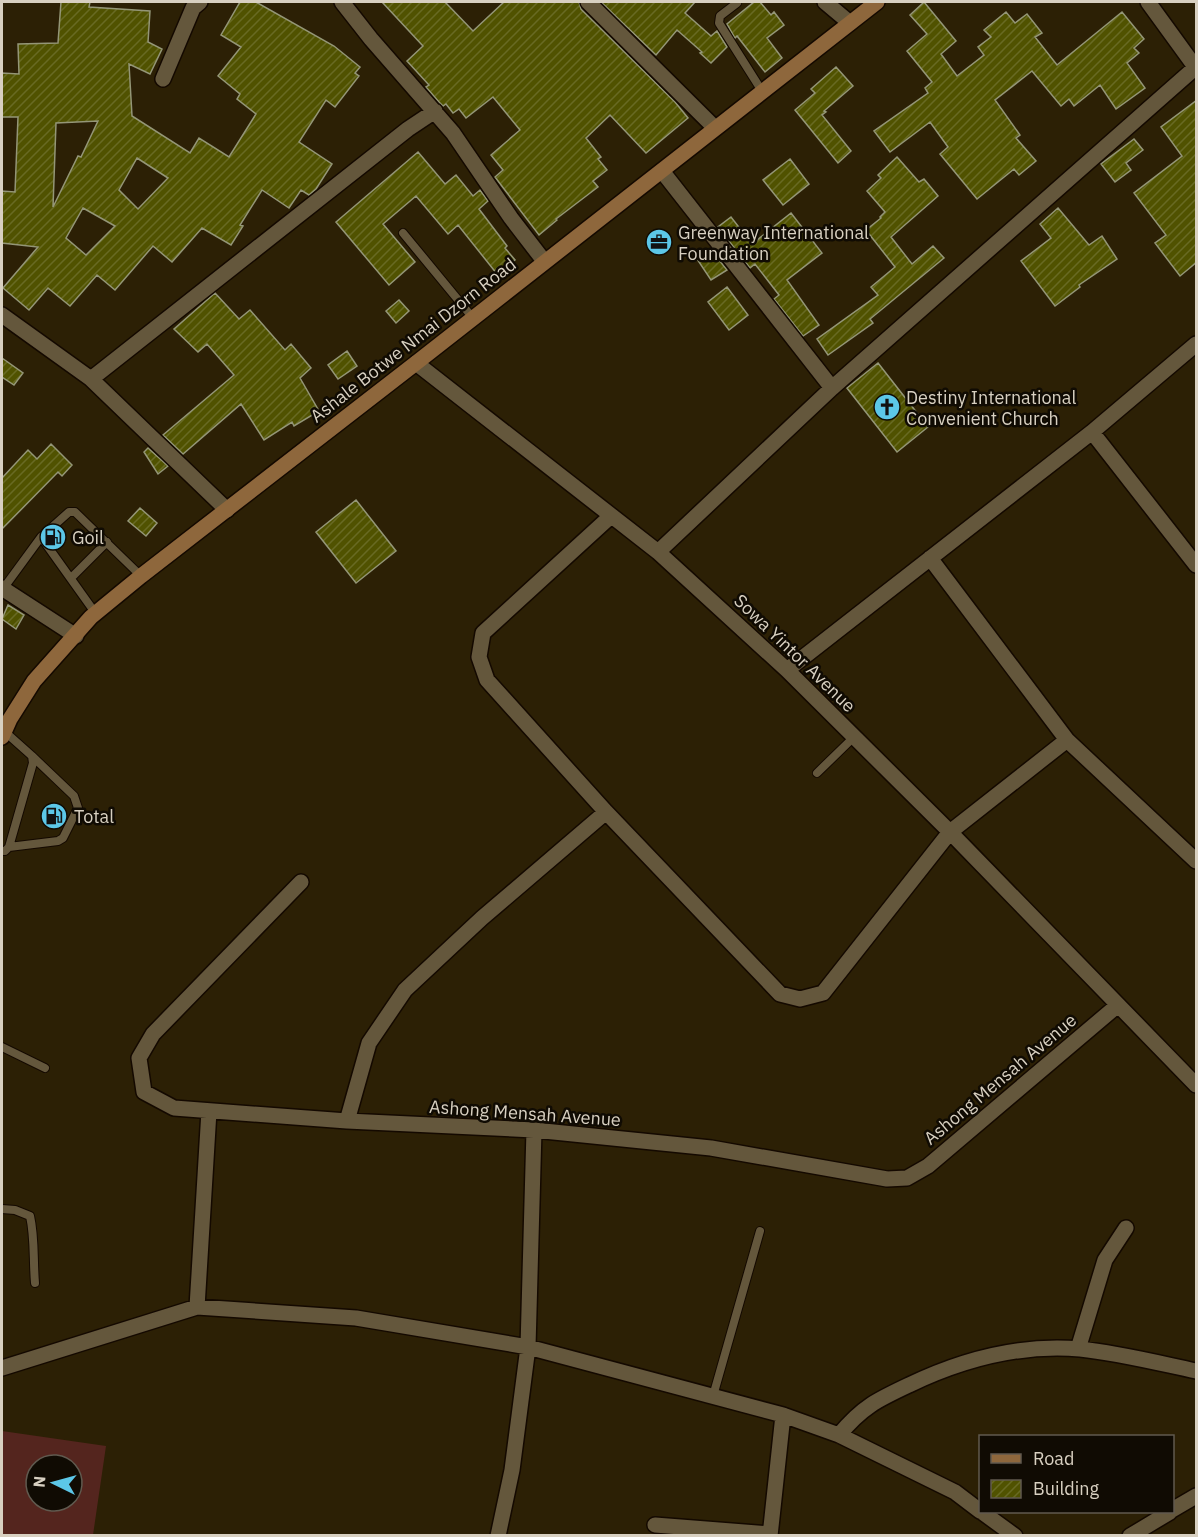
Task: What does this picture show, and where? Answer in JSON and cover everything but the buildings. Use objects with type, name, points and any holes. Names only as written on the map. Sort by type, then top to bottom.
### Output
[{"type":"main road","name":"Ashale Botwe Nmai Dzorn Road","points":[[3,734],[34,681],[96,614],[141,576],[877,2]]},
{"type":"street","points":[[342,2],[453,133],[511,218],[544,261]]},
{"type":"street","points":[[588,2],[714,127]]},
{"type":"street","points":[[825,2],[850,23]]},
{"type":"street","points":[[658,552],[832,388],[1196,68],[1148,2]]},
{"type":"street","points":[[163,79],[194,4]]},
{"type":"street","points":[[92,379],[408,129],[435,111]]},
{"type":"street","points":[[662,171],[832,388]]},
{"type":"street","points":[[2,315],[92,379],[227,510]]},
{"type":"street","points":[[787,670],[1092,432],[1197,344]]},
{"type":"street","name":"Sowa Yintor Avenue","points":[[416,363],[658,552],[787,670],[950,832],[1197,1085]]},
{"type":"street","points":[[1092,432],[1197,565]]},
{"type":"street","points":[[611,516],[483,633],[479,657],[487,680],[606,812],[780,994],[800,999],[823,993],[950,832],[1067,740]]},
{"type":"street","points":[[930,558],[1067,740],[1193,852]]},
{"type":"street","points":[[2,588],[76,636]]},
{"type":"street","points":[[347,1121],[369,1043],[405,990],[482,918],[606,812]]},
{"type":"street","name":"Ashong Mensah Avenue","points":[[301,882],[153,1034],[139,1058],[144,1092],[174,1108],[347,1121],[534,1130],[711,1148],[887,1179],[907,1178],[928,1166],[1118,1005]]},
{"type":"street","points":[[197,1307],[209,1111]]},
{"type":"street","points":[[498,1536],[512,1470],[528,1347],[534,1130]]},
{"type":"street","points":[[1078,1349],[1105,1260],[1126,1228]]},
{"type":"street","points":[[2,1368],[197,1307],[356,1318],[528,1347],[783,1415],[839,1435],[955,1492],[979,1510]]},
{"type":"street","points":[[839,1435],[853,1417],[873,1402],[930,1375],[973,1360],[1016,1350],[1078,1349],[1117,1354],[1197,1371]]},
{"type":"street","points":[[655,1525],[770,1535],[783,1415]]},
{"type":"street","points":[[1174,1509],[1197,1496]]},
{"type":"street","points":[[984,1513],[1015,1536]]},
{"type":"street","points":[[1130,1536],[1168,1513]]},
{"type":"lane","points":[[738,3],[720,16],[718,23],[762,91]]},
{"type":"lane","points":[[403,233],[473,318]]},
{"type":"lane","points":[[2,588],[41,537],[69,512],[75,512],[141,576]]},
{"type":"lane","points":[[41,537],[96,614]]},
{"type":"lane","points":[[71,578],[107,542]]},
{"type":"lane","points":[[3,734],[32,756],[74,795],[78,808],[63,838],[58,841],[5,849],[33,763],[32,756]]},
{"type":"lane","points":[[817,773],[854,737]]},
{"type":"lane","points":[[2,1047],[45,1068]]},
{"type":"lane","points":[[2,1209],[15,1210],[30,1216],[35,1283]]},
{"type":"lane","points":[[713,1396],[760,1231]]},
{"type":"shaded area","points":[[2,1431],[106,1446],[93,1535],[2,1535]]},
{"type":"place","name":"Greenway International Foundation","points":[[659,242]]},
{"type":"place","name":"Destiny International Convenient Church","points":[[887,407]]},
{"type":"place","name":"Goil","points":[[53,537]]},
{"type":"place","name":"Total","points":[[54,816]]}]
